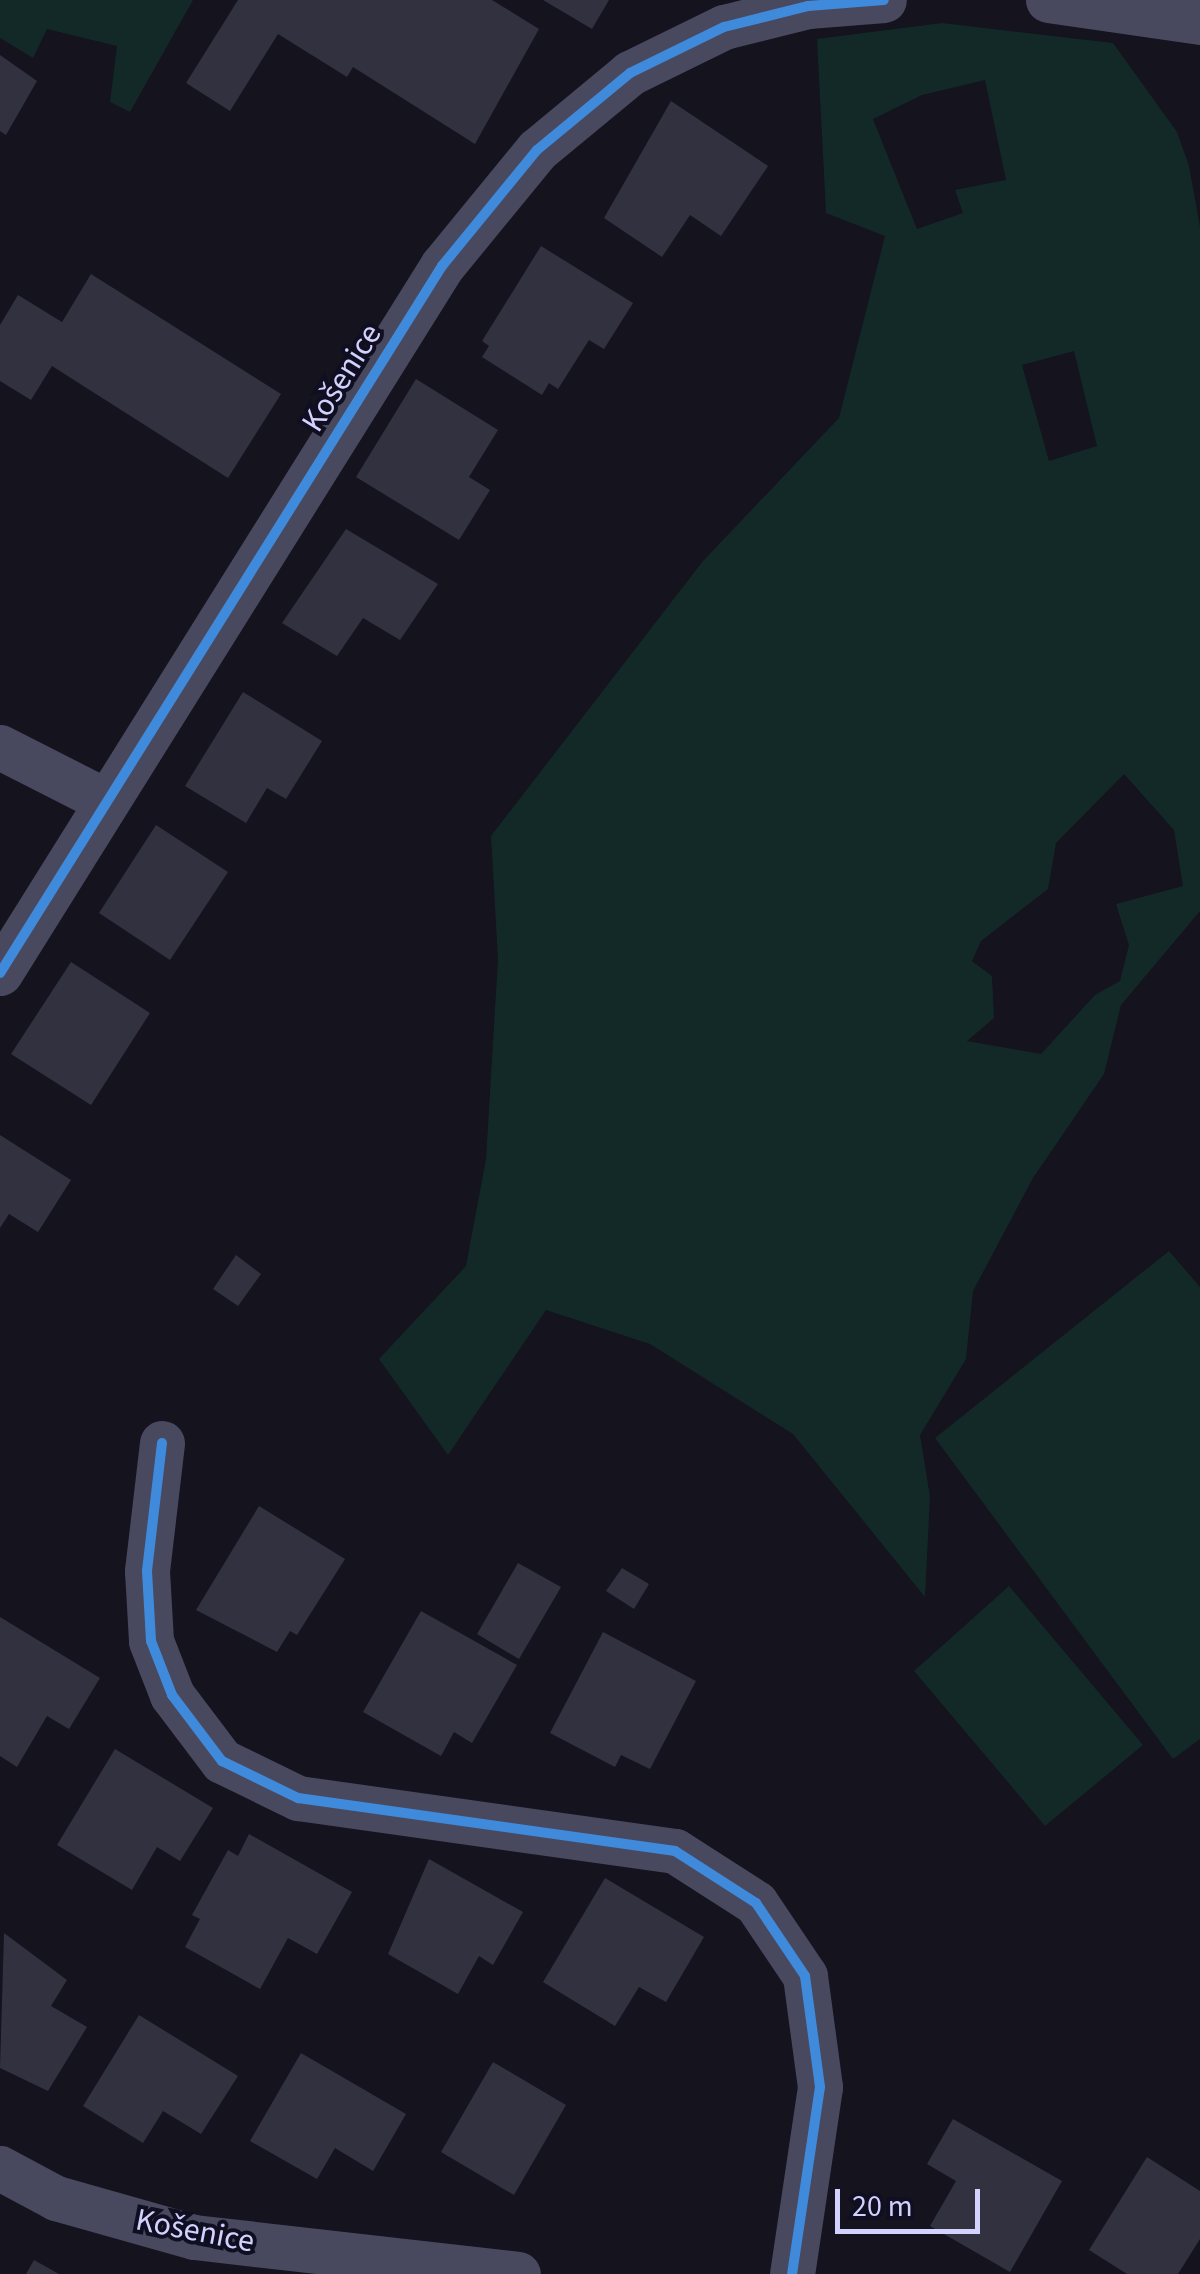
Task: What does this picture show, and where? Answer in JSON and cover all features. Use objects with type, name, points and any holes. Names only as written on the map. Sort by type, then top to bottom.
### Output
[{"type":"street","name":"Košenice","points":[[0,974],[442,266],[537,150],[630,73],[724,27],[808,6],[884,0]]},
{"type":"street","points":[[1048,0],[1200,22]]},
{"type":"street","points":[[0,747],[106,801]]},
{"type":"street","points":[[162,1443],[147,1571],[151,1641],[172,1695],[222,1761],[298,1798],[675,1851],[756,1903],[805,1976],[820,2087],[792,2274]]},
{"type":"street","name":"Košenice","points":[[0,2168],[56,2198],[194,2236],[518,2274]]},
{"type":"green space","points":[[0,0],[193,0],[130,112],[110,102],[117,46],[47,29],[33,58],[0,38]]},
{"type":"green space","points":[[942,23],[1113,43],[1177,132],[1189,166],[1200,227],[1200,911],[1121,1005],[1104,1074],[1033,1178],[973,1291],[966,1359],[920,1435],[930,1497],[925,1597],[793,1434],[650,1344],[546,1310],[448,1455],[379,1359],[466,1266],[486,1159],[498,959],[491,836],[703,561],[839,418],[885,236],[826,213],[817,39]],"holes":[[[985,80],[1006,180],[955,190],[963,213],[917,229],[873,119],[922,95]],[[1074,351],[1097,446],[1049,461],[1022,365]],[[1124,774],[1174,830],[1183,886],[1116,904],[1129,945],[1120,981],[1095,995],[1041,1054],[967,1041],[994,1018],[992,976],[972,961],[981,941],[1048,889],[1056,843]]]},
{"type":"green space","points":[[1169,1251],[1200,1287],[1200,1739],[1173,1759],[935,1438]]},
{"type":"green space","points":[[1009,1586],[1143,1745],[1045,1826],[914,1671]]},
{"type":"building","points":[[238,0],[492,0],[539,29],[475,144],[353,67],[347,77],[278,34],[230,111],[186,83]]},
{"type":"building","points":[[543,0],[609,0],[592,29]]},
{"type":"building","points":[[0,55],[37,81],[6,135],[0,131]]},
{"type":"building","points":[[671,101],[768,166],[721,236],[690,215],[662,257],[604,218]]},
{"type":"building","points":[[541,246],[633,303],[604,349],[589,340],[558,389],[549,383],[542,395],[482,357],[489,346],[482,341]]},
{"type":"building","points":[[91,274],[281,394],[228,478],[52,366],[31,400],[0,381],[0,325],[18,295],[62,322]]},
{"type":"building","points":[[416,379],[498,430],[469,477],[490,490],[459,540],[356,477]]},
{"type":"building","points":[[346,529],[438,584],[400,640],[363,618],[337,656],[282,623]]},
{"type":"building","points":[[243,692],[322,741],[286,799],[267,788],[246,823],[185,786]]},
{"type":"building","points":[[156,825],[228,872],[170,960],[99,913]]},
{"type":"building","points":[[71,962],[150,1013],[91,1105],[11,1054]]},
{"type":"building","points":[[0,1135],[71,1180],[38,1232],[9,1214],[0,1228]]},
{"type":"building","points":[[236,1255],[261,1274],[238,1306],[213,1289]]},
{"type":"building","points":[[259,1506],[345,1559],[297,1635],[290,1631],[277,1652],[196,1610]]},
{"type":"building","points":[[518,1563],[561,1587],[519,1659],[477,1634]]},
{"type":"building","points":[[622,1568],[649,1584],[634,1609],[606,1591]]},
{"type":"building","points":[[421,1611],[517,1665],[472,1743],[454,1732],[441,1756],[363,1712]]},
{"type":"building","points":[[0,1617],[100,1678],[69,1729],[47,1716],[17,1767],[0,1756]]},
{"type":"building","points":[[603,1632],[696,1681],[650,1769],[621,1755],[615,1767],[550,1733]]},
{"type":"building","points":[[115,1749],[213,1808],[180,1861],[157,1847],[132,1890],[57,1845]]},
{"type":"building","points":[[249,1834],[352,1892],[317,1954],[288,1938],[260,1989],[185,1947],[200,1919],[192,1915],[228,1850],[238,1856]]},
{"type":"building","points":[[429,1859],[523,1912],[493,1965],[479,1956],[458,1994],[388,1954]]},
{"type":"building","points":[[605,1878],[704,1937],[666,2002],[639,1987],[615,2026],[543,1982]]},
{"type":"building","points":[[4,1933],[67,1980],[51,2006],[87,2027],[48,2091],[0,2068]]},
{"type":"building","points":[[139,2015],[238,2076],[201,2134],[163,2111],[143,2143],[83,2106]]},
{"type":"building","points":[[301,2053],[406,2114],[373,2171],[335,2148],[317,2179],[250,2141]]},
{"type":"building","points":[[493,2062],[566,2105],[514,2195],[441,2152]]},
{"type":"building","points":[[953,2119],[1062,2181],[1010,2272],[930,2226],[956,2181],[927,2164]]},
{"type":"building","points":[[1147,2157],[1200,2191],[1200,2239],[1178,2274],[1127,2274],[1089,2250]]},
{"type":"building","points":[[34,2260],[59,2274],[26,2274]]},
{"type":"cycle path","points":[[0,973],[442,266],[537,150],[630,73],[724,27],[808,6],[884,0]]},
{"type":"cycle path","points":[[162,1443],[147,1571],[151,1641],[172,1695],[222,1761],[298,1798],[675,1851],[756,1903],[805,1976],[820,2087],[792,2274]]}]
